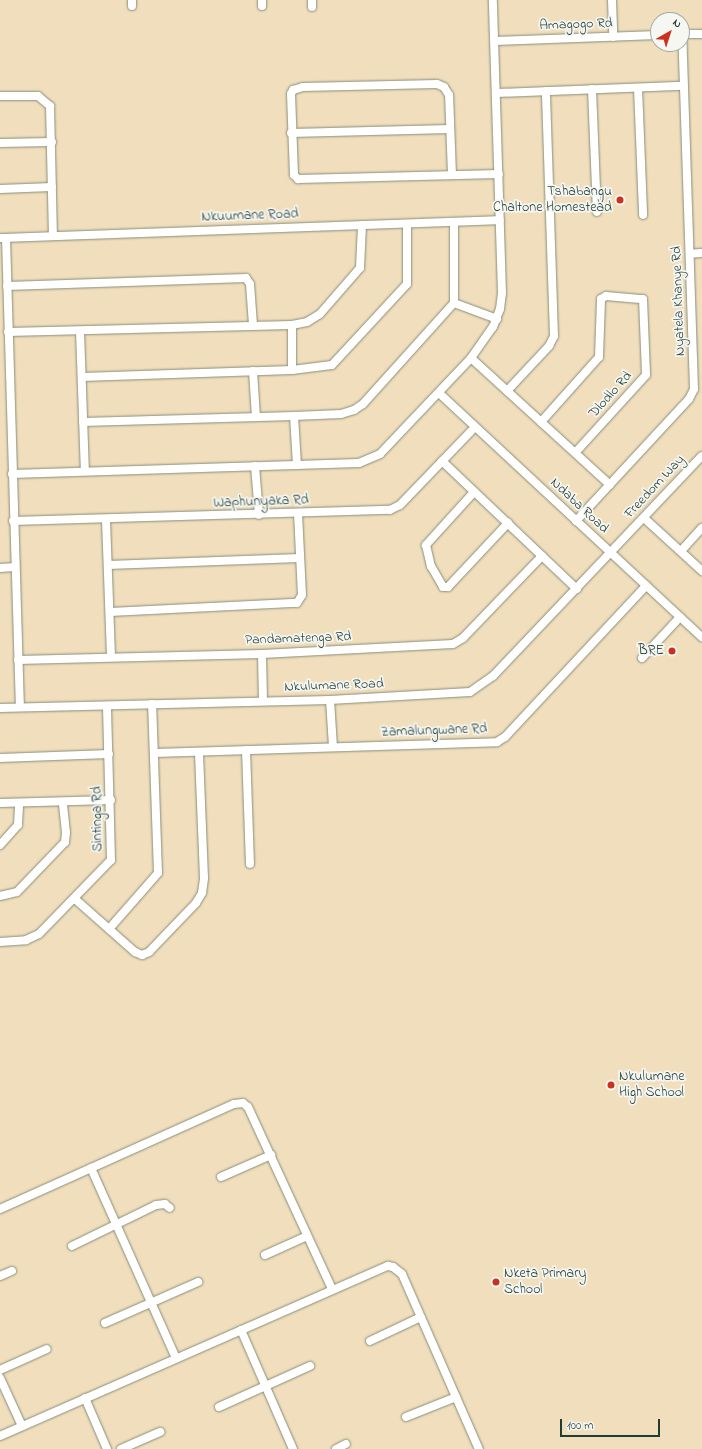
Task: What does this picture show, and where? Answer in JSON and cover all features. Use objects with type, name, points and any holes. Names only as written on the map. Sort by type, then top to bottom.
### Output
[{"type":"street","points":[[12,474],[359,463],[370,460],[380,454],[471,358],[497,319],[502,293],[493,0]]},
{"type":"street","points":[[612,0],[613,37]]},
{"type":"street","points":[[690,34],[702,34]]},
{"type":"street","name":"Amagogo Rd","points":[[495,41],[650,35]]},
{"type":"street","name":"Nyatela Khanye Rd","points":[[576,521],[689,399],[694,389],[682,52]]},
{"type":"street","points":[[452,175],[449,95],[440,85],[303,87],[298,88],[291,94],[294,175],[298,179],[499,174]]},
{"type":"street","points":[[497,93],[683,86]]},
{"type":"street","points":[[638,88],[643,215]]},
{"type":"street","points":[[592,89],[597,212]]},
{"type":"street","points":[[507,391],[545,350],[554,336],[546,91]]},
{"type":"street","points":[[0,96],[38,96],[44,99],[50,106],[54,236]]},
{"type":"street","points":[[292,133],[450,129]]},
{"type":"street","points":[[0,143],[52,142]]},
{"type":"street","points":[[0,189],[52,188]]},
{"type":"street","name":"Nkuumane Road","points":[[3,238],[362,225],[407,225],[500,220]]},
{"type":"street","points":[[83,422],[341,414],[359,407],[454,303],[454,223]]},
{"type":"street","points":[[8,332],[292,324],[313,320],[358,271],[361,265],[362,225]]},
{"type":"street","points":[[82,377],[292,370],[332,365],[405,287],[408,280],[407,225]]},
{"type":"street","points":[[3,238],[7,286],[8,332],[4,377],[12,474],[20,708]]},
{"type":"street","points":[[690,254],[702,253]]},
{"type":"street","points":[[7,286],[246,278],[250,284],[253,325]]},
{"type":"street","name":"Dlodlo Rd","points":[[541,422],[599,357],[601,299],[606,296],[644,299],[648,369],[646,375],[575,453]]},
{"type":"street","points":[[454,303],[497,319]]},
{"type":"street","points":[[292,324],[292,370]]},
{"type":"street","points":[[80,331],[85,471]]},
{"type":"street","points":[[471,358],[610,484]]},
{"type":"street","points":[[253,371],[256,417]]},
{"type":"street","name":"Ndaba Road","points":[[439,393],[702,637]]},
{"type":"street","points":[[294,416],[296,465]]},
{"type":"street","name":"Waphunyaka Rd","points":[[13,521],[106,520],[298,514],[393,509],[475,427]]},
{"type":"street","name":"Freedom Way","points":[[611,553],[702,456]]},
{"type":"street","points":[[442,461],[577,589]]},
{"type":"street","points":[[255,466],[259,515]]},
{"type":"street","points":[[474,492],[426,545],[431,566],[443,587],[448,587],[508,523]]},
{"type":"street","points":[[110,612],[293,604],[300,601],[302,595],[298,514]]},
{"type":"street","points":[[644,518],[702,571]]},
{"type":"street","points":[[106,520],[112,657]]},
{"type":"street","points":[[681,551],[702,528]]},
{"type":"street","name":"Nkulumane Road","points":[[0,708],[330,700],[460,694],[478,688],[493,676],[611,553]]},
{"type":"street","name":"Pandamatenga Rd","points":[[18,660],[262,654],[453,644],[463,638],[542,556]]},
{"type":"street","points":[[108,565],[300,558]]},
{"type":"street","points":[[0,568],[15,567]]},
{"type":"street","name":"Zamalungwane Rd","points":[[155,753],[501,740],[646,586]]},
{"type":"street","points":[[642,658],[680,617]]},
{"type":"street","points":[[262,654],[263,701]]},
{"type":"street","points":[[330,700],[333,747]]},
{"type":"street","points":[[109,929],[158,873],[155,753],[152,704]]},
{"type":"street","name":"Sintinga Rd","points":[[0,942],[34,937],[75,899],[111,860],[111,800],[107,706]]},
{"type":"street","points":[[246,750],[250,864]]},
{"type":"street","points":[[75,899],[135,952],[145,955],[201,897],[204,867],[199,752]]},
{"type":"street","points":[[0,758],[109,754]]},
{"type":"street","points":[[0,804],[111,800]]},
{"type":"street","points":[[0,896],[17,892],[65,842],[66,833],[63,802]]},
{"type":"street","points":[[0,845],[18,825],[19,803]]},
{"type":"street","points":[[0,1209],[239,1103],[248,1107],[332,1289]]},
{"type":"street","points":[[221,1177],[271,1155]]},
{"type":"street","points":[[91,1168],[176,1358]]},
{"type":"street","points":[[72,1246],[156,1205],[165,1204],[170,1208]]},
{"type":"street","points":[[265,1255],[307,1236]]},
{"type":"street","points":[[0,1436],[383,1267],[393,1267],[402,1274],[479,1449]]},
{"type":"street","points":[[0,1276],[12,1271]]},
{"type":"street","points":[[105,1324],[198,1282]]},
{"type":"street","points":[[370,1341],[421,1317]]},
{"type":"street","points":[[241,1330],[264,1386],[293,1449]]},
{"type":"street","points":[[0,1370],[47,1349]]},
{"type":"street","points":[[219,1407],[310,1366]]},
{"type":"street","points":[[0,1378],[22,1426]]},
{"type":"street","points":[[406,1417],[456,1397]]},
{"type":"street","points":[[85,1398],[107,1449]]},
{"type":"street","points":[[121,1449],[160,1432]]},
{"type":"street","points":[[336,1449],[346,1444]]},
{"type":"place","name":"Tshabangu Chaltone Homestead","points":[[620,200]]},
{"type":"place","name":"BRE","points":[[672,651]]},
{"type":"place","name":"Nkulumane High School","points":[[611,1085]]},
{"type":"place","name":"Nketa Primary School","points":[[496,1282]]}]
